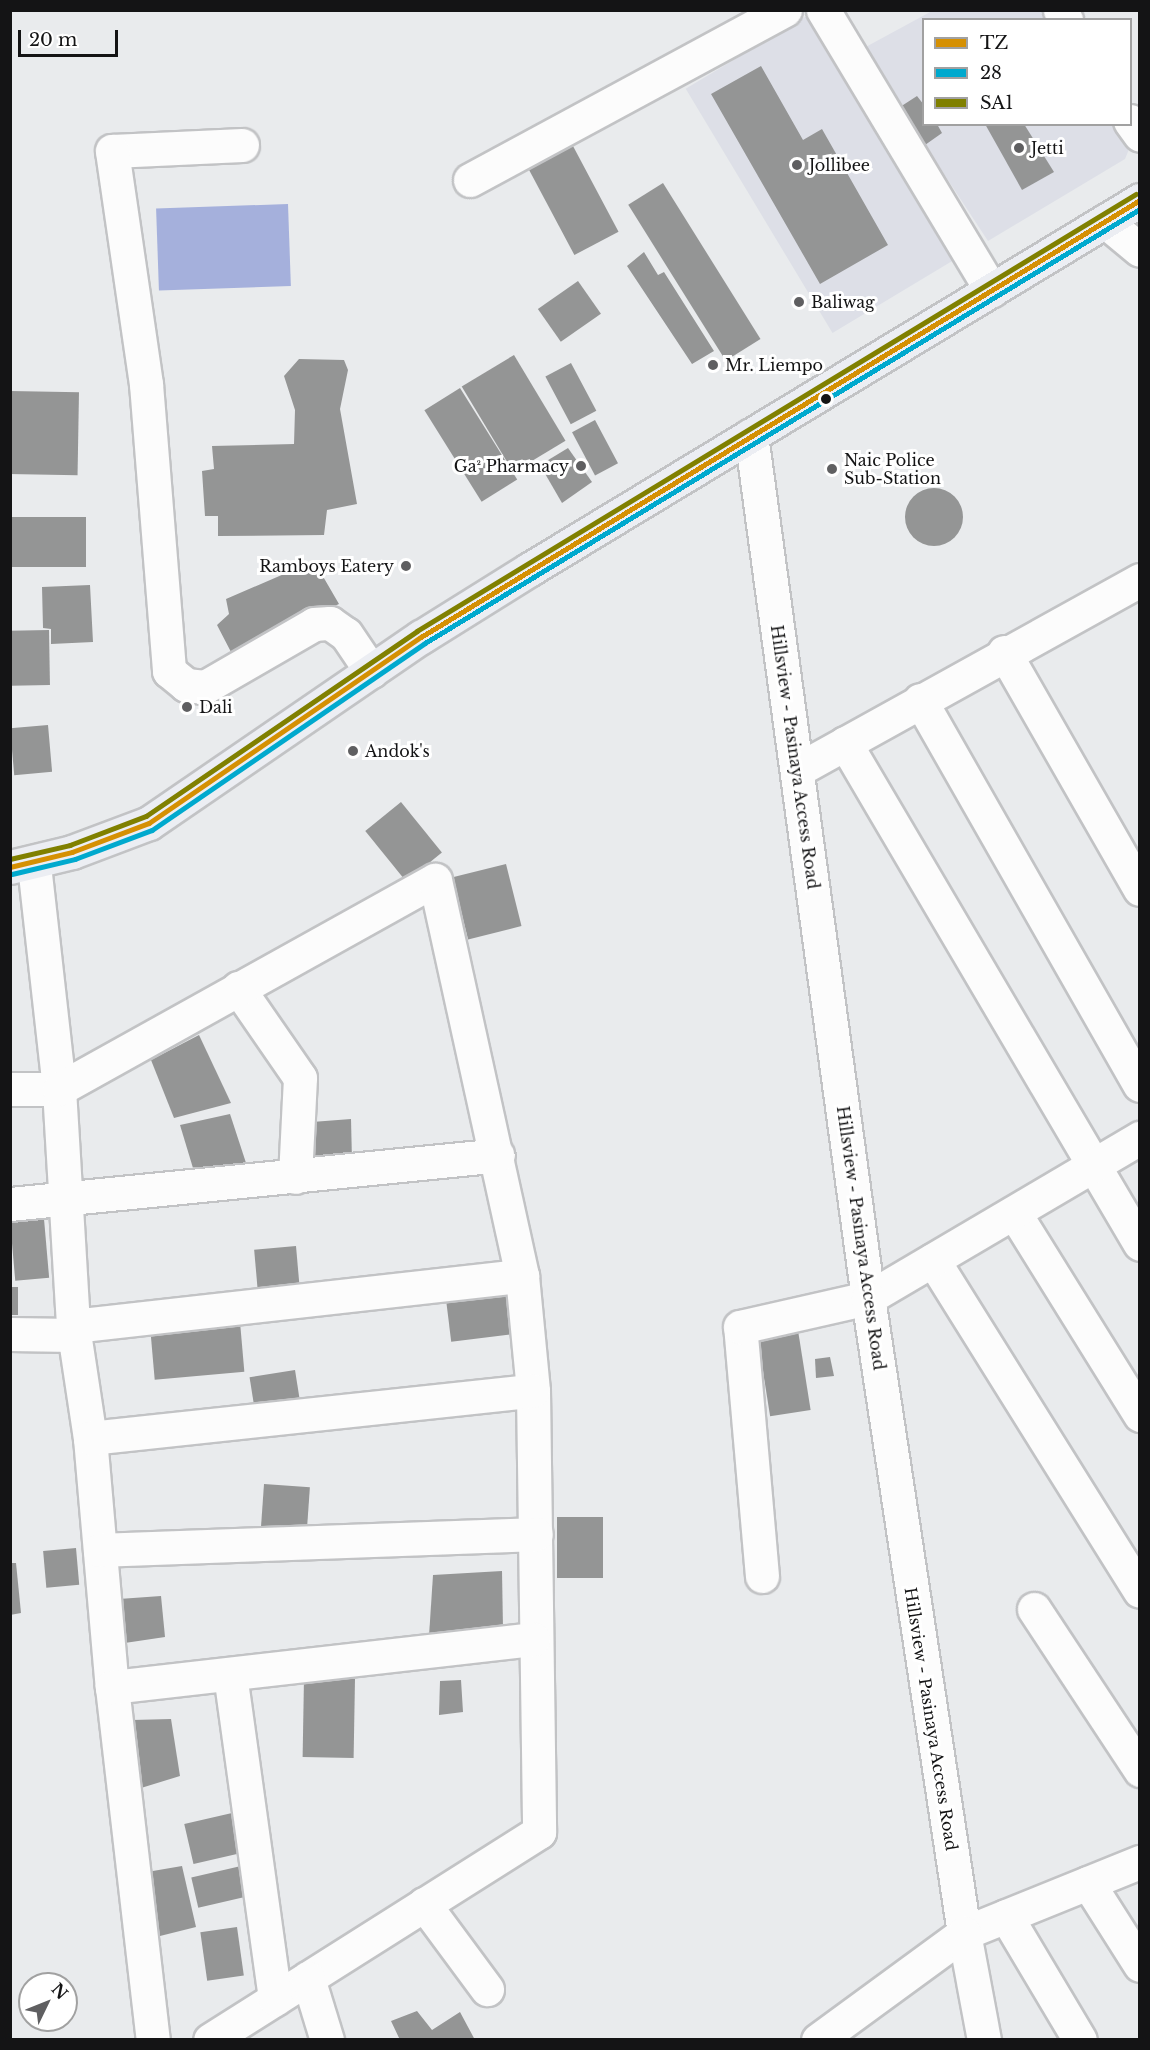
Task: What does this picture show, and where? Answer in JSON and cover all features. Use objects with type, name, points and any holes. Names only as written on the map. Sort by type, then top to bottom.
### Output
[{"type":"main road","points":[[22,866],[149,823],[370,671],[530,569],[1140,200]]},
{"type":"street","points":[[470,180],[785,10]]},
{"type":"street","points":[[823,10],[991,290]]},
{"type":"street","points":[[242,145],[112,151],[146,384],[169,671],[186,685],[205,687],[314,624],[330,622],[346,634],[370,671]]},
{"type":"street","points":[[1106,221],[1140,250]]},
{"type":"street","name":"Hillsview - Pasinaya Access Road","points":[[752,435],[777,636],[799,769],[868,1298],[964,1933],[984,2040]]},
{"type":"street","points":[[799,769],[1004,652],[1140,580]]},
{"type":"street","points":[[1004,652],[1140,889]]},
{"type":"street","points":[[920,700],[1140,1085]]},
{"type":"street","points":[[845,743],[1091,1167],[1140,1244]]},
{"type":"street","points":[[22,866],[59,1089],[73,1330],[90,1438],[112,1687],[153,2040]]},
{"type":"street","points":[[10,1089],[59,1089],[435,880],[498,1155],[522,1276],[533,1391],[536,1534],[533,1639],[539,1832],[210,2040]]},
{"type":"street","points":[[238,988],[300,1078],[295,1177]]},
{"type":"street","points":[[762,1576],[740,1327],[868,1298],[1015,1214],[1140,1138]]},
{"type":"street","points":[[10,1204],[67,1201],[498,1155]]},
{"type":"street","points":[[1015,1214],[1140,1415]]},
{"type":"street","points":[[933,1260],[1140,1592]]},
{"type":"street","points":[[10,1334],[73,1330],[522,1276]]},
{"type":"street","points":[[90,1438],[533,1391]]},
{"type":"street","points":[[100,1550],[536,1534]]},
{"type":"street","points":[[1034,1609],[1140,1770]]},
{"type":"street","points":[[112,1687],[533,1639]]},
{"type":"street","points":[[230,1674],[275,1999]]},
{"type":"street","points":[[818,2040],[964,1933],[1140,1862]]},
{"type":"street","points":[[1088,1883],[1140,1965]]},
{"type":"street","points":[[424,1904],[487,1989]]},
{"type":"street","points":[[1006,1916],[1080,2040]]},
{"type":"street","points":[[308,1978],[327,2040]]},
{"type":"shaded area","points":[[932,11],[1047,11],[1052,18],[922,18],[922,126],[1126,126],[1132,142],[1125,159],[988,241],[862,49]]},
{"type":"shaded area","points":[[810,14],[957,258],[832,333],[686,89]]},
{"type":"water","points":[[288,204],[291,286],[159,291],[156,209]]},
{"type":"building","name":"Jollibee","points":[[761,66],[803,140],[822,129],[888,245],[820,284],[711,94]]},
{"type":"building","points":[[917,96],[922,102],[922,126],[938,126],[942,133],[925,145],[900,107]]},
{"type":"building","name":"Jetti","points":[[986,126],[1025,126],[1054,172],[1022,190]]},
{"type":"building","points":[[573,146],[619,232],[574,255],[529,169]]},
{"type":"building","points":[[663,183],[761,339],[726,361],[628,205]]},
{"type":"building","points":[[644,252],[658,275],[664,272],[714,351],[692,364],[627,266]]},
{"type":"building","points":[[578,281],[601,314],[561,342],[538,309]]},
{"type":"building","points":[[514,355],[566,441],[513,472],[462,386]]},
{"type":"building","points":[[299,359],[344,360],[348,370],[340,409],[357,504],[327,510],[324,535],[218,536],[218,516],[205,516],[202,471],[214,469],[212,446],[294,444],[295,410],[284,376]]},
{"type":"building","points":[[571,363],[596,411],[571,424],[545,377]]},
{"type":"building","points":[[460,388],[517,480],[482,502],[424,410]]},
{"type":"building","points":[[10,391],[79,392],[78,475],[10,474]]},
{"type":"building","points":[[595,420],[618,463],[595,475],[572,432]]},
{"type":"building","points":[[568,448],[592,482],[562,503],[540,465]]},
{"type":"building","points":[[928,488],[940,488],[955,496],[963,511],[963,523],[955,538],[940,546],[928,546],[913,538],[905,523],[905,511],[913,496]]},
{"type":"building","points":[[10,517],[86,517],[86,567],[10,567]]},
{"type":"building","points":[[314,561],[339,604],[231,652],[217,625],[229,614],[226,599]]},
{"type":"building","points":[[90,585],[93,642],[51,644],[51,629],[43,628],[42,587]]},
{"type":"building","points":[[49,630],[50,685],[11,686],[10,631]]},
{"type":"building","points":[[48,725],[52,772],[14,775],[10,728]]},
{"type":"building","points":[[401,802],[442,853],[406,881],[365,831]]},
{"type":"building","points":[[506,864],[521,926],[468,939],[453,877]]},
{"type":"building","points":[[199,1035],[231,1103],[174,1118],[151,1060]]},
{"type":"building","points":[[230,1114],[248,1169],[196,1178],[180,1125]]},
{"type":"building","points":[[351,1119],[352,1161],[310,1165],[312,1122]]},
{"type":"building","points":[[44,1219],[49,1278],[15,1281],[10,1222]]},
{"type":"building","points":[[296,1246],[300,1292],[258,1295],[254,1250]]},
{"type":"building","points":[[10,1287],[18,1287],[18,1315],[10,1315]]},
{"type":"building","points":[[511,1287],[517,1334],[451,1342],[445,1295]]},
{"type":"building","points":[[240,1322],[244,1372],[155,1380],[150,1330]]},
{"type":"building","points":[[797,1324],[811,1410],[770,1416],[757,1330]]},
{"type":"building","points":[[830,1357],[834,1376],[816,1378],[815,1359]]},
{"type":"building","points":[[295,1370],[301,1409],[256,1416],[250,1377]]},
{"type":"building","points":[[264,1484],[310,1487],[307,1533],[261,1530]]},
{"type":"building","points":[[557,1517],[603,1517],[603,1578],[557,1578]]},
{"type":"building","points":[[76,1548],[79,1585],[46,1588],[43,1551]]},
{"type":"building","points":[[10,1563],[16,1563],[21,1613],[10,1615]]},
{"type":"building","points":[[502,1571],[503,1629],[429,1636],[433,1575]]},
{"type":"building","points":[[161,1596],[165,1637],[118,1644],[119,1599]]},
{"type":"building","points":[[304,1678],[355,1679],[354,1758],[303,1757]]},
{"type":"building","points":[[461,1680],[463,1712],[439,1715],[440,1681]]},
{"type":"building","points":[[171,1719],[180,1776],[141,1788],[132,1720]]},
{"type":"building","points":[[232,1813],[241,1853],[193,1864],[184,1824]]},
{"type":"building","points":[[182,1866],[196,1927],[156,1937],[147,1872]]},
{"type":"building","points":[[241,1866],[248,1896],[198,1908],[191,1877]]},
{"type":"building","points":[[237,1927],[244,1976],[207,1981],[200,1932]]},
{"type":"building","points":[[417,2011],[432,2030],[460,2012],[475,2040],[400,2040],[391,2021]]},
{"type":"transit line","name":"SA1","points":[[10,859],[70,845],[146,816],[417,631],[1136,194]]},
{"type":"transit line","name":"TZ","points":[[10,867],[72,852],[149,823],[421,637],[1140,200]]},
{"type":"transit line","name":"28","points":[[12,874],[75,859],[152,830],[425,643],[1140,209]]},
{"type":"place","name":"Jetti","points":[[1019,148]]},
{"type":"place","name":"Jollibee","points":[[797,165]]},
{"type":"place","name":"Baliwag","points":[[799,302]]},
{"type":"place","name":"Mr. Liempo","points":[[713,365]]},
{"type":"place","name":"Ga² Pharmacy","points":[[581,466]]},
{"type":"place","name":"Naic Police Sub-Station","points":[[832,469]]},
{"type":"place","name":"Ramboys Eatery","points":[[406,566]]},
{"type":"place","name":"Dali","points":[[187,707]]},
{"type":"place","name":"Andok's","points":[[353,751]]}]
